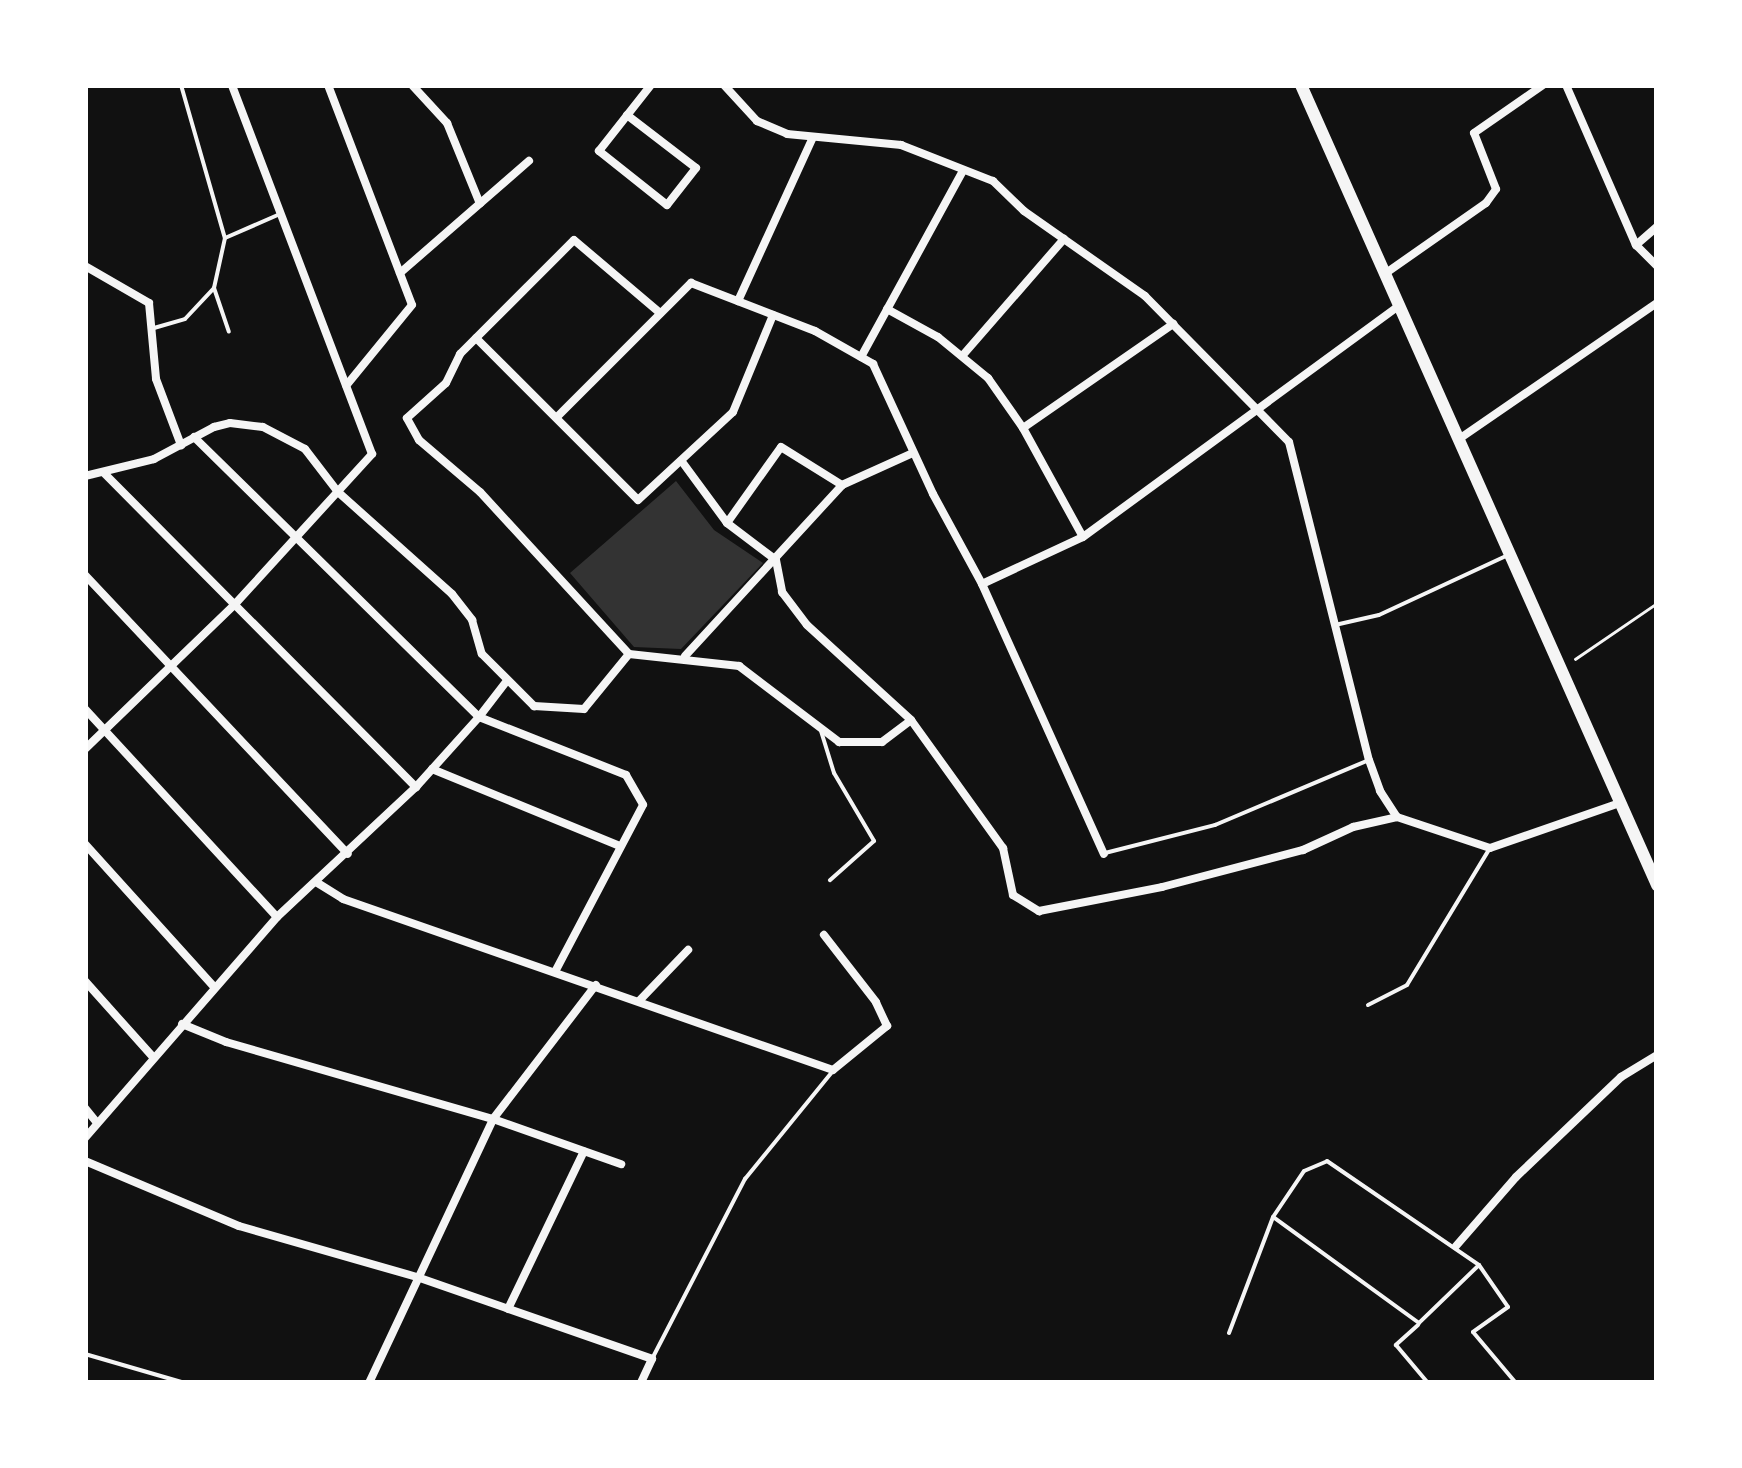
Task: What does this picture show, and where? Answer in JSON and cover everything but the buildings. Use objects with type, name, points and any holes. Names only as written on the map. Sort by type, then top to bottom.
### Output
[{"type":"highway","points":[[1301,85],[1657,884]]},
{"type":"street","points":[[85,749],[236,603],[372,454],[232,85]]},
{"type":"street","points":[[328,85],[412,305],[346,386]]},
{"type":"street","points":[[412,85],[447,123],[480,204]]},
{"type":"street","points":[[627,115],[696,168],[666,205],[599,151],[627,115],[652,85]]},
{"type":"street","points":[[724,85],[756,120],[812,139],[901,145],[993,181],[1064,239],[1120,276],[1289,442],[1368,760],[1380,791],[1397,817]]},
{"type":"street","points":[[1386,273],[1486,203],[1496,190],[1474,133],[1543,85]]},
{"type":"street","points":[[1566,85],[1636,245],[1657,266]]},
{"type":"street","points":[[738,301],[812,139]]},
{"type":"street","points":[[400,274],[530,161]]},
{"type":"street","points":[[861,357],[963,172]]},
{"type":"street","points":[[1636,245],[1657,227]]},
{"type":"street","points":[[963,354],[1064,239]]},
{"type":"street","points":[[660,313],[574,240],[460,354],[446,383],[406,418],[419,440],[480,492],[629,654],[684,656],[739,666],[839,742],[882,742],[911,720]]},
{"type":"street","points":[[85,266],[149,303],[156,379],[181,445]]},
{"type":"street","points":[[557,418],[691,283],[815,330],[878,370],[913,452],[982,584],[1104,854]]},
{"type":"street","points":[[1459,440],[1657,304]]},
{"type":"street","points":[[982,584],[1083,536],[1400,305]]},
{"type":"street","points":[[887,310],[963,354],[988,378],[1023,428],[1083,536]]},
{"type":"street","points":[[476,338],[638,500],[683,463],[733,412],[773,314]]},
{"type":"street","points":[[1023,428],[1173,324]]},
{"type":"street","points":[[85,476],[154,460],[194,437],[230,423],[264,427],[305,449],[338,492],[452,594],[472,620],[482,654],[534,706],[574,712],[584,709],[629,654]]},
{"type":"street","points":[[194,437],[479,717],[626,776],[643,805],[555,972]]},
{"type":"street","points":[[726,523],[781,447],[842,485]]},
{"type":"street","points":[[684,656],[842,485],[913,452]]},
{"type":"street","points":[[683,463],[726,523],[776,560],[788,604],[911,720],[1003,848],[1012,895],[1039,911],[1162,887],[1303,850],[1352,826],[1397,817],[1490,848],[1621,803]]},
{"type":"street","points":[[104,473],[416,787]]},
{"type":"street","points":[[85,575],[348,854]]},
{"type":"street","points":[[85,1138],[277,918],[416,787],[506,682]]},
{"type":"street","points":[[85,708],[277,918]]},
{"type":"street","points":[[432,768],[620,846]]},
{"type":"street","points":[[85,844],[214,987]]},
{"type":"street","points":[[316,882],[343,898],[833,1070],[886,1026],[876,1002],[824,935]]},
{"type":"street","points":[[639,1002],[688,950]]},
{"type":"street","points":[[85,981],[153,1057]]},
{"type":"street","points":[[369,1383],[493,1119],[596,986]]},
{"type":"street","points":[[182,1024],[226,1042],[493,1119],[622,1164]]},
{"type":"street","points":[[1456,1246],[1516,1177],[1620,1077],[1657,1055]]},
{"type":"street","points":[[85,1108],[98,1122]]},
{"type":"street","points":[[508,1309],[584,1151]]},
{"type":"street","points":[[85,1161],[239,1226],[417,1277],[652,1359],[641,1383]]},
{"type":"lane","points":[[150,329],[185,320],[214,288],[225,238],[181,85]]},
{"type":"lane","points":[[225,238],[281,214]]},
{"type":"lane","points":[[214,288],[229,332]]},
{"type":"lane","points":[[1335,625],[1379,615],[1510,554]]},
{"type":"lane","points":[[821,732],[834,773],[874,841],[830,880]]},
{"type":"lane","points":[[1104,854],[1215,824],[1368,760]]},
{"type":"lane","points":[[1368,1005],[1407,985],[1490,848]]},
{"type":"lane","points":[[652,1359],[745,1179],[833,1070]]},
{"type":"lane","points":[[1229,1333],[1273,1217],[1304,1171],[1328,1161],[1480,1265],[1508,1306],[1473,1332],[1516,1383]]},
{"type":"lane","points":[[1273,1217],[1419,1324]]},
{"type":"lane","points":[[1428,1383],[1396,1344],[1480,1265]]},
{"type":"lane","points":[[85,1354],[185,1383]]},
{"type":"path","points":[[1562,669],[1657,602]]},
{"type":"shaded area","points":[[676,481],[714,530],[763,563],[681,649],[634,647],[570,573]]}]
